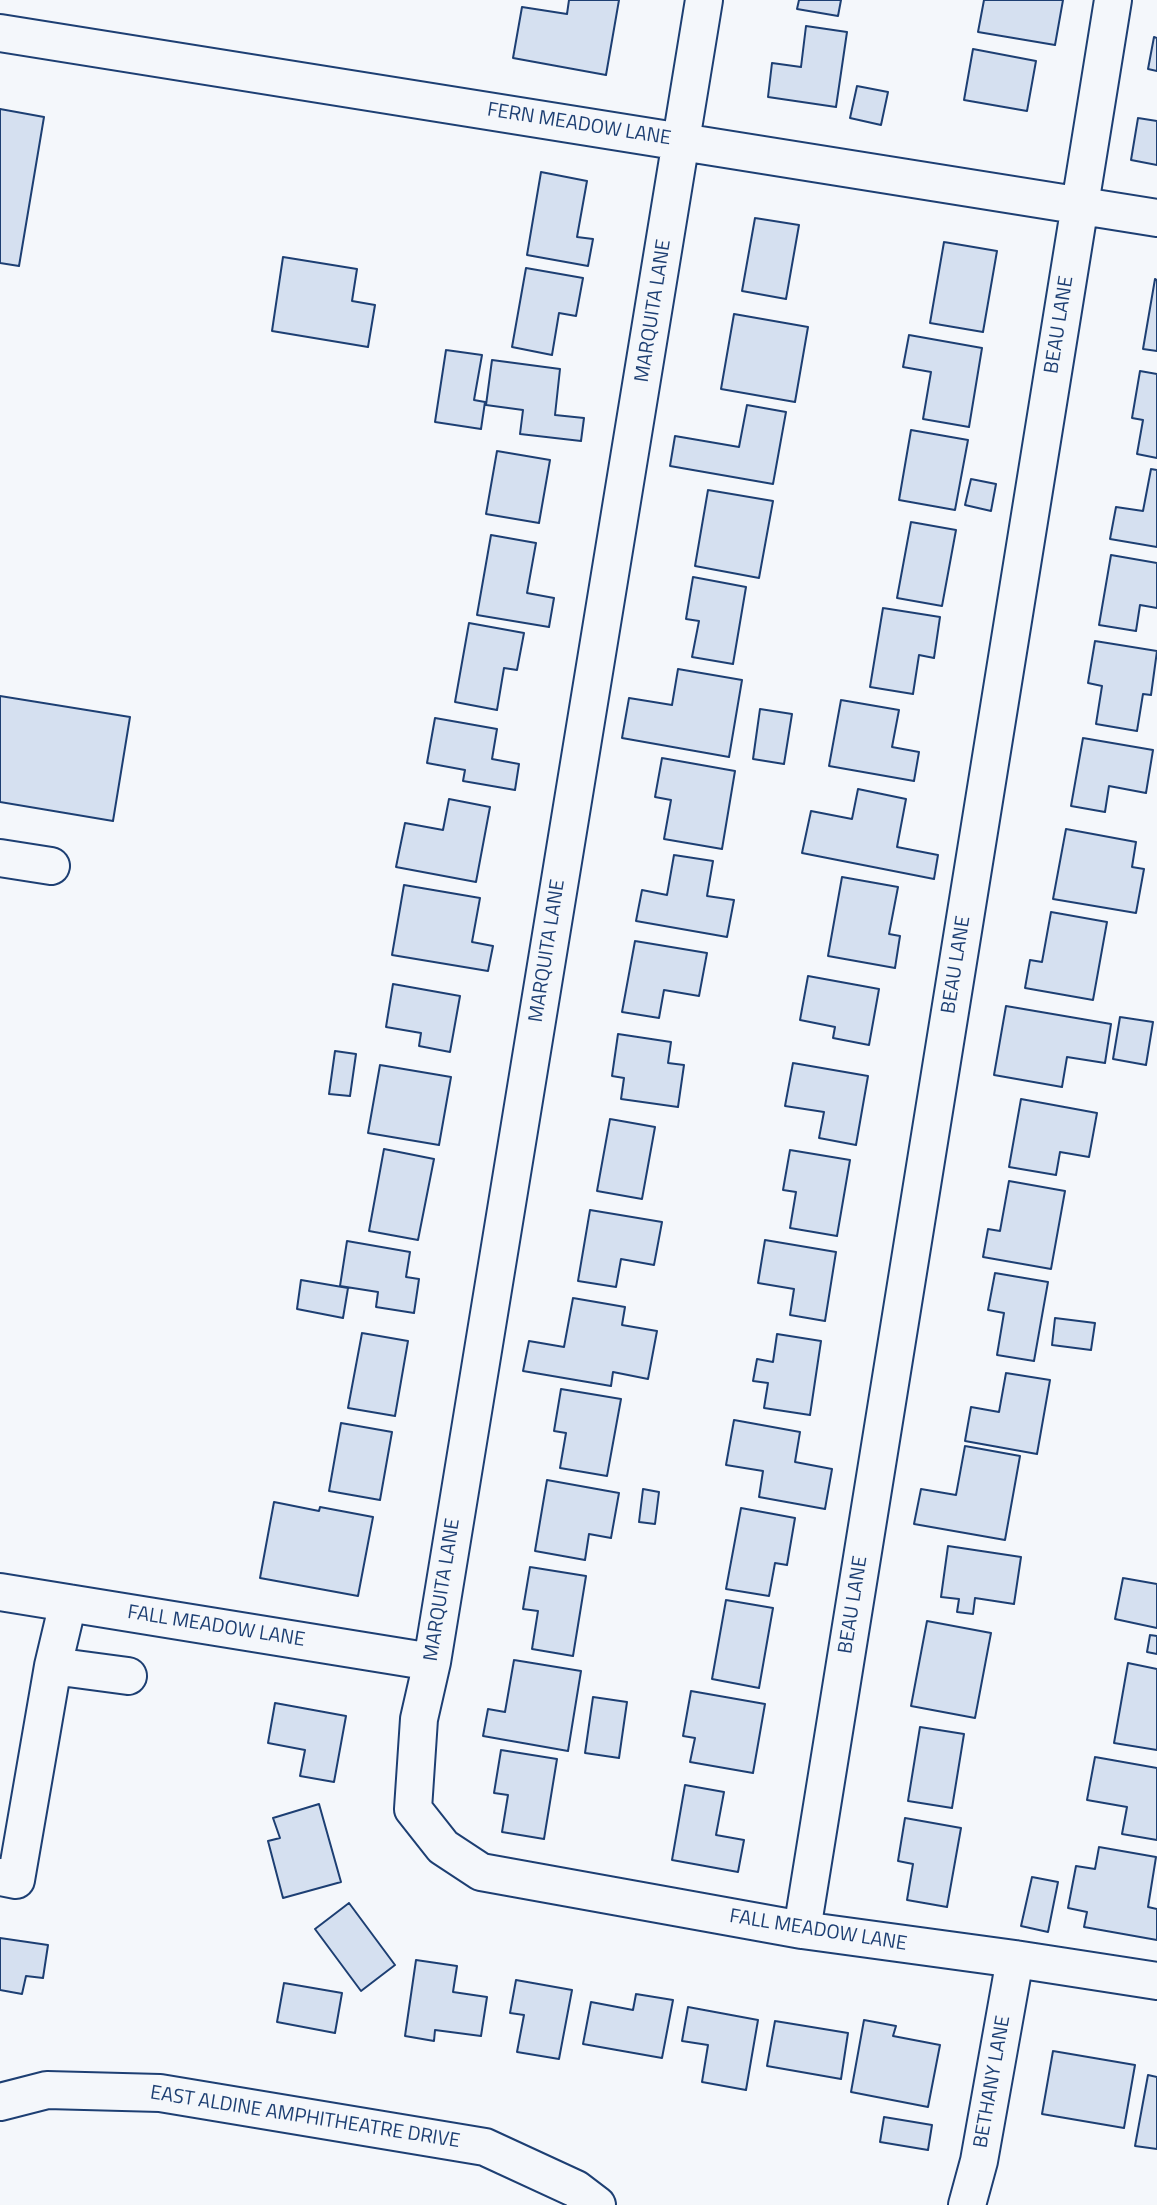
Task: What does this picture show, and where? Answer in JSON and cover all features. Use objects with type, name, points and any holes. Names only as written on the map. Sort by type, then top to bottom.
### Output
[{"type":"street","name":"MARQUITA LANE","points":[[481,1872],[443,1847],[413,1809],[419,1719],[432,1662],[704,0]]},
{"type":"street","name":"BEAU LANE","points":[[802,1930],[1113,0]]},
{"type":"street","name":"FERN MEADOW LANE","points":[[0,33],[1157,218]]},
{"type":"street","points":[[0,858],[51,866]]},
{"type":"street","name":"FALL MEADOW LANE","points":[[0,1592],[432,1662]]},
{"type":"street","points":[[0,1877],[16,1880],[53,1666],[68,1603]]},
{"type":"street","points":[[53,1666],[128,1676]]},
{"type":"street","name":"FALL MEADOW LANE","points":[[481,1872],[802,1930],[1157,1981]]},
{"type":"street","name":"BETHANY LANE","points":[[967,2205],[979,2161],[1015,1959]]},
{"type":"street","name":"EAST ALDINE AMPHITHEATRE DRIVE","points":[[0,2102],[47,2090],[160,2093],[485,2147],[576,2189],[597,2205]]},
{"type":"building","points":[[569,0],[619,0],[606,75],[513,58],[522,7],[567,14]]},
{"type":"building","points":[[799,0],[841,0],[838,16],[797,9]]},
{"type":"building","points":[[984,0],[1063,0],[1055,45],[978,32]]},
{"type":"building","points":[[806,26],[847,32],[836,107],[768,97],[772,63],[801,67]]},
{"type":"building","points":[[1154,37],[1157,38],[1157,71],[1148,69]]},
{"type":"building","points":[[973,49],[1036,61],[1027,111],[964,100]]},
{"type":"building","points":[[857,86],[888,92],[881,125],[850,118]]},
{"type":"building","points":[[0,109],[44,117],[19,266],[0,263]]},
{"type":"building","points":[[1138,118],[1157,121],[1157,165],[1131,160]]},
{"type":"building","points":[[541,172],[587,181],[577,237],[593,239],[588,266],[527,255]]},
{"type":"building","points":[[755,218],[799,225],[786,299],[742,291]]},
{"type":"building","points":[[944,242],[997,251],[983,332],[930,323]]},
{"type":"building","points":[[283,257],[357,269],[352,301],[375,305],[368,347],[272,331]]},
{"type":"building","points":[[526,268],[583,278],[576,316],[559,313],[552,355],[512,347]]},
{"type":"building","points":[[1157,280],[1157,351],[1143,349]]},
{"type":"building","points":[[734,314],[808,327],[795,402],[721,389]]},
{"type":"building","points":[[909,335],[982,348],[969,427],[923,419],[931,372],[903,367]]},
{"type":"building","points":[[446,350],[482,355],[474,400],[485,402],[481,429],[435,422]]},
{"type":"building","points":[[492,360],[560,369],[555,415],[584,418],[581,441],[520,434],[523,410],[486,405]]},
{"type":"building","points":[[1140,371],[1157,374],[1157,458],[1137,454],[1143,420],[1132,418]]},
{"type":"building","points":[[747,405],[786,412],[773,484],[670,466],[675,436],[739,447]]},
{"type":"building","points":[[911,430],[968,440],[955,510],[899,500]]},
{"type":"building","points":[[497,451],[550,460],[539,523],[486,514]]},
{"type":"building","points":[[1151,469],[1157,470],[1157,547],[1110,539],[1116,507],[1143,511]]},
{"type":"building","points":[[971,479],[996,484],[991,511],[965,505]]},
{"type":"building","points":[[708,490],[773,501],[759,578],[695,566]]},
{"type":"building","points":[[911,522],[956,530],[942,606],[897,598]]},
{"type":"building","points":[[491,535],[536,543],[527,593],[554,598],[549,627],[477,615]]},
{"type":"building","points":[[1111,555],[1157,563],[1157,608],[1140,605],[1136,631],[1099,625]]},
{"type":"building","points":[[693,577],[746,587],[733,664],[692,657],[699,621],[686,619]]},
{"type":"building","points":[[883,608],[940,617],[934,658],[919,655],[913,694],[870,687]]},
{"type":"building","points":[[469,623],[524,633],[517,670],[504,668],[497,710],[455,702]]},
{"type":"building","points":[[1095,641],[1157,651],[1151,695],[1143,694],[1137,731],[1096,724],[1102,686],[1088,683]]},
{"type":"building","points":[[678,669],[742,680],[729,757],[622,738],[629,698],[672,705]]},
{"type":"building","points":[[0,696],[130,717],[113,821],[0,802]]},
{"type":"building","points":[[841,700],[899,710],[892,747],[919,752],[914,781],[829,766]]},
{"type":"building","points":[[760,709],[792,714],[784,764],[753,759]]},
{"type":"building","points":[[435,718],[497,729],[492,759],[519,764],[515,790],[463,781],[465,770],[427,763]]},
{"type":"building","points":[[1083,738],[1153,750],[1146,793],[1109,786],[1105,812],[1071,806]]},
{"type":"building","points":[[662,758],[735,771],[722,849],[664,839],[671,800],[655,797]]},
{"type":"building","points":[[858,789],[906,799],[897,847],[938,855],[934,879],[802,853],[811,811],[852,819]]},
{"type":"building","points":[[449,799],[490,807],[476,882],[396,867],[405,823],[443,830]]},
{"type":"building","points":[[1066,829],[1136,842],[1132,867],[1144,869],[1136,913],[1053,899]]},
{"type":"building","points":[[674,855],[713,861],[707,896],[734,900],[727,937],[636,921],[642,890],[667,895]]},
{"type":"building","points":[[842,877],[898,887],[889,934],[900,936],[895,968],[828,956]]},
{"type":"building","points":[[404,885],[480,898],[472,942],[493,946],[488,971],[392,955]]},
{"type":"building","points":[[1051,912],[1107,922],[1093,1000],[1025,988],[1030,960],[1042,962]]},
{"type":"building","points":[[635,941],[707,953],[699,996],[664,990],[659,1018],[622,1012]]},
{"type":"building","points":[[808,976],[879,989],[869,1045],[833,1038],[835,1027],[800,1020]]},
{"type":"building","points":[[393,984],[460,996],[450,1052],[419,1046],[421,1033],[386,1027]]},
{"type":"building","points":[[1006,1006],[1111,1024],[1105,1063],[1067,1057],[1062,1087],[994,1075]]},
{"type":"building","points":[[1120,1017],[1153,1022],[1146,1065],[1113,1059]]},
{"type":"building","points":[[618,1034],[671,1042],[668,1063],[684,1065],[678,1107],[621,1099],[624,1078],[612,1076]]},
{"type":"building","points":[[335,1051],[356,1054],[350,1096],[329,1094]]},
{"type":"building","points":[[793,1063],[868,1076],[856,1145],[819,1138],[824,1112],[785,1106]]},
{"type":"building","points":[[380,1065],[451,1077],[439,1145],[368,1133]]},
{"type":"building","points":[[1021,1099],[1097,1113],[1089,1157],[1060,1152],[1056,1175],[1009,1167]]},
{"type":"building","points":[[610,1119],[655,1127],[642,1199],[597,1191]]},
{"type":"building","points":[[384,1149],[434,1159],[418,1240],[369,1231]]},
{"type":"building","points":[[790,1150],[850,1160],[837,1236],[790,1228],[796,1192],[783,1190]]},
{"type":"building","points":[[1009,1181],[1065,1191],[1051,1269],[983,1257],[988,1229],[1000,1231]]},
{"type":"building","points":[[590,1210],[662,1222],[654,1265],[621,1259],[616,1287],[578,1281]]},
{"type":"building","points":[[765,1240],[836,1252],[825,1321],[790,1315],[794,1289],[758,1283]]},
{"type":"building","points":[[347,1241],[410,1252],[406,1277],[419,1279],[414,1313],[376,1307],[378,1292],[340,1286]]},
{"type":"building","points":[[995,1273],[1048,1282],[1034,1361],[997,1355],[1004,1313],[988,1310]]},
{"type":"building","points":[[301,1280],[348,1288],[343,1318],[297,1309]]},
{"type":"building","points":[[573,1298],[625,1307],[622,1325],[657,1331],[648,1379],[613,1372],[611,1386],[523,1371],[529,1341],[564,1347]]},
{"type":"building","points":[[1055,1318],[1095,1323],[1091,1350],[1052,1345]]},
{"type":"building","points":[[362,1333],[408,1341],[395,1416],[348,1408]]},
{"type":"building","points":[[777,1334],[821,1341],[810,1415],[764,1408],[768,1383],[753,1381],[757,1359],[773,1362]]},
{"type":"building","points":[[1006,1373],[1050,1380],[1037,1454],[965,1441],[971,1407],[999,1412]]},
{"type":"building","points":[[561,1389],[621,1399],[607,1476],[560,1468],[566,1433],[554,1431]]},
{"type":"building","points":[[734,1420],[800,1432],[795,1462],[832,1469],[825,1509],[759,1497],[763,1471],[726,1465]]},
{"type":"building","points":[[341,1423],[392,1432],[380,1500],[329,1491]]},
{"type":"building","points":[[965,1446],[1020,1456],[1005,1540],[914,1524],[921,1489],[956,1495]]},
{"type":"building","points":[[547,1480],[619,1493],[611,1538],[589,1534],[585,1560],[535,1551]]},
{"type":"building","points":[[643,1489],[659,1492],[655,1524],[639,1522]]},
{"type":"building","points":[[274,1502],[373,1517],[358,1596],[260,1578]]},
{"type":"building","points":[[741,1508],[795,1518],[787,1565],[775,1563],[769,1596],[726,1589]]},
{"type":"building","points":[[948,1546],[1021,1557],[1014,1604],[975,1598],[973,1614],[957,1612],[959,1599],[941,1597]]},
{"type":"building","points":[[530,1567],[586,1576],[573,1656],[532,1649],[538,1611],[523,1609]]},
{"type":"building","points":[[1123,1578],[1157,1584],[1157,1628],[1115,1619]]},
{"type":"building","points":[[726,1600],[773,1608],[759,1688],[712,1679]]},
{"type":"building","points":[[927,1621],[991,1633],[975,1718],[911,1706]]},
{"type":"building","points":[[1150,1635],[1157,1636],[1157,1654],[1147,1652]]},
{"type":"building","points":[[514,1660],[581,1671],[568,1751],[483,1736],[488,1709],[505,1712]]},
{"type":"building","points":[[1128,1663],[1157,1669],[1157,1750],[1114,1743]]},
{"type":"building","points":[[691,1691],[765,1704],[753,1773],[690,1762],[695,1738],[683,1736]]},
{"type":"building","points":[[593,1697],[627,1702],[619,1758],[585,1753]]},
{"type":"building","points":[[275,1703],[346,1716],[334,1782],[300,1776],[305,1750],[268,1743]]},
{"type":"building","points":[[920,1727],[964,1734],[952,1808],[908,1801]]},
{"type":"building","points":[[501,1750],[557,1759],[544,1839],[502,1832],[508,1795],[494,1793]]},
{"type":"building","points":[[1095,1757],[1157,1768],[1157,1840],[1122,1834],[1127,1807],[1087,1800]]},
{"type":"building","points":[[685,1785],[724,1792],[716,1835],[744,1840],[738,1872],[672,1860]]},
{"type":"building","points":[[319,1804],[341,1882],[283,1898],[268,1841],[280,1838],[273,1818]]},
{"type":"building","points":[[905,1818],[961,1828],[947,1907],[907,1900],[913,1864],[898,1861]]},
{"type":"building","points":[[1099,1847],[1156,1857],[1148,1907],[1157,1909],[1157,1940],[1084,1927],[1087,1912],[1068,1908],[1076,1866],[1095,1869]]},
{"type":"building","points":[[1032,1877],[1058,1882],[1048,1932],[1021,1926]]},
{"type":"building","points":[[349,1903],[395,1965],[361,1991],[315,1929]]},
{"type":"building","points":[[0,1938],[48,1945],[43,1978],[26,1976],[22,1994],[0,1990]]},
{"type":"building","points":[[416,1960],[457,1966],[453,1992],[487,1997],[481,2036],[435,2030],[434,2041],[405,2036]]},
{"type":"building","points":[[516,1980],[572,1990],[559,2059],[517,2052],[524,2015],[510,2013]]},
{"type":"building","points":[[284,1983],[342,1993],[335,2033],[277,2022]]},
{"type":"building","points":[[636,1994],[673,2000],[662,2058],[583,2044],[591,2002],[633,2010]]},
{"type":"building","points":[[688,2007],[758,2020],[746,2090],[702,2082],[708,2045],[682,2041]]},
{"type":"building","points":[[864,2020],[896,2026],[893,2036],[940,2045],[928,2107],[851,2092]]},
{"type":"building","points":[[775,2021],[848,2033],[841,2079],[767,2066]]},
{"type":"building","points":[[1053,2051],[1135,2065],[1124,2128],[1042,2114]]},
{"type":"building","points":[[1148,2075],[1157,2077],[1157,2149],[1135,2146]]},
{"type":"building","points":[[884,2117],[932,2125],[928,2150],[880,2142]]}]
